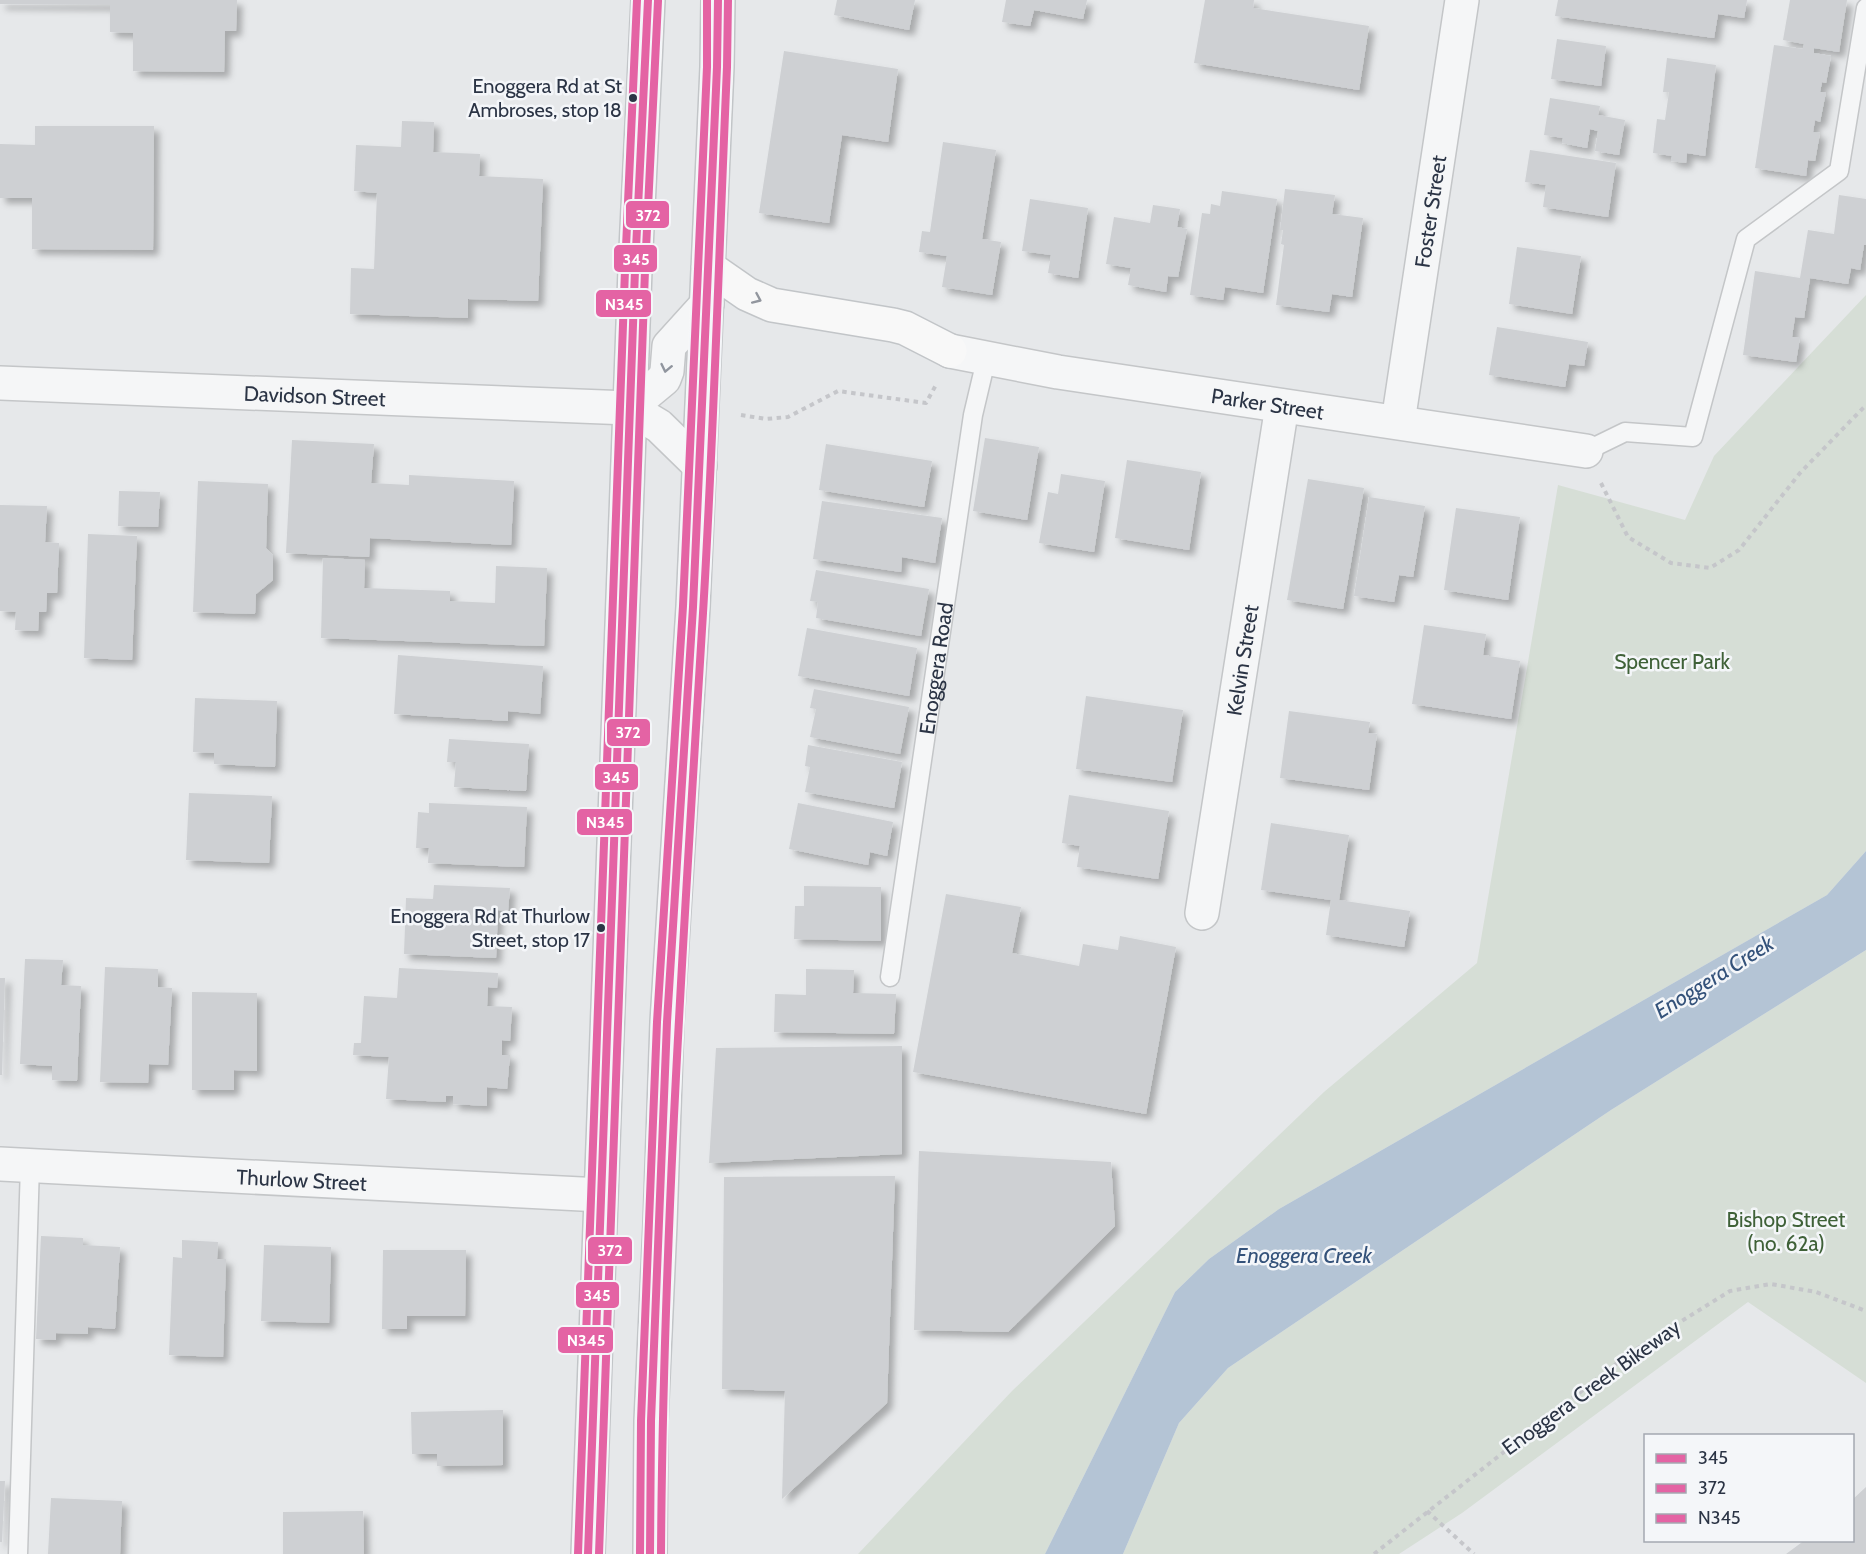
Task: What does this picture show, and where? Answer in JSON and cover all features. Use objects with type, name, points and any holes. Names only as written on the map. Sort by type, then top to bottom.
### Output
[{"type":"main road","points":[[588,1554],[629,408],[648,0]]},
{"type":"main road","points":[[650,1554],[651,1421],[667,1022],[693,607],[718,0]]},
{"type":"main road","points":[[708,267],[758,301],[905,328],[950,351]]},
{"type":"street","name":"Foster Street","points":[[1398,422],[1462,0]]},
{"type":"street","points":[[629,408],[664,379],[669,346],[707,304]]},
{"type":"street","name":"Parker Street","points":[[950,351],[986,360],[1586,451]]},
{"type":"street","name":"Davidson Street","points":[[0,383],[629,408],[659,426],[700,466]]},
{"type":"street","name":"Kelvin Street","points":[[1202,913],[1282,406]]},
{"type":"street","name":"Thurlow Street","points":[[15,1164],[602,1196]]},
{"type":"lane","points":[[1586,451],[1625,432],[1692,437],[1746,239],[1839,171],[1866,8]]},
{"type":"lane","name":"Enoggera Road","points":[[890,977],[973,415],[986,360]]},
{"type":"lane","points":[[15,1164],[18,1554]]},
{"type":"path","points":[[741,415],[766,419],[788,417],[838,391],[926,403],[950,351]]},
{"type":"path","points":[[1586,451],[1628,537],[1671,563],[1710,568],[1739,550],[1800,473],[1866,405]]},
{"type":"path","name":"Enoggera Creek Bikeway","points":[[1374,1554],[1630,1353],[1730,1291],[1771,1284],[1816,1292],[1866,1311]]},
{"type":"path","points":[[1427,1511],[1474,1554]]},
{"type":"green space","name":"Spencer Park","points":[[1866,295],[1866,851],[1827,895],[1279,1209],[1209,1259],[1175,1292],[1045,1554],[858,1554],[1012,1391],[1324,1092],[1477,963],[1558,485],[1685,520],[1714,456]]},
{"type":"green space","name":"Bishop Street (no. 62a)","points":[[1866,950],[1866,1383],[1748,1302],[1462,1513],[1399,1554],[1123,1554],[1179,1423],[1228,1368],[1611,1110]]},
{"type":"water","name":"Enoggera Creek","points":[[1866,851],[1866,950],[1611,1110],[1228,1368],[1179,1423],[1123,1554],[1045,1554],[1175,1292],[1209,1259],[1279,1209],[1827,895]]},
{"type":"building","points":[[0,0],[237,0],[236,31],[225,31],[224,72],[133,71],[133,33],[110,32],[110,5],[0,4]]},
{"type":"building","points":[[837,0],[915,0],[909,30],[834,15]]},
{"type":"building","points":[[1006,0],[1087,0],[1083,19],[1034,10],[1030,26],[1002,22]]},
{"type":"building","points":[[1205,0],[1254,0],[1253,8],[1369,26],[1359,90],[1194,63]]},
{"type":"building","points":[[1558,0],[1747,0],[1744,18],[1718,14],[1714,38],[1555,16]]},
{"type":"building","points":[[1790,0],[1847,0],[1839,52],[1814,48],[1814,53],[1831,56],[1826,83],[1822,82],[1820,92],[1826,92],[1820,122],[1815,120],[1813,132],[1820,133],[1815,161],[1808,160],[1806,176],[1755,168],[1774,45],[1803,49],[1804,44],[1783,40]]},
{"type":"building","points":[[1557,39],[1606,46],[1601,86],[1551,79]]},
{"type":"building","points":[[784,51],[898,69],[888,142],[842,135],[829,223],[759,213]]},
{"type":"building","points":[[1667,58],[1716,65],[1705,156],[1687,153],[1686,163],[1671,161],[1672,156],[1653,153],[1657,119],[1665,120],[1669,92],[1663,92]]},
{"type":"building","points":[[1550,98],[1600,106],[1598,115],[1625,120],[1619,155],[1595,151],[1598,131],[1590,129],[1587,148],[1562,143],[1563,138],[1544,135]]},
{"type":"building","points":[[402,121],[434,122],[433,152],[480,154],[479,176],[543,179],[538,301],[468,299],[468,318],[350,314],[351,268],[374,269],[377,193],[354,191],[356,145],[401,147]]},
{"type":"building","points":[[35,126],[154,126],[153,250],[32,249],[32,198],[0,198],[0,144],[35,145]]},
{"type":"building","points":[[943,142],[996,150],[982,239],[1001,242],[992,295],[942,287],[947,256],[919,252],[922,231],[930,232]]},
{"type":"building","points":[[1530,150],[1616,163],[1608,217],[1543,207],[1546,185],[1525,182]]},
{"type":"building","points":[[1285,189],[1335,195],[1332,214],[1363,218],[1352,297],[1332,294],[1329,312],[1276,305],[1284,245],[1281,244],[1283,230],[1280,230]]},
{"type":"building","points":[[1222,191],[1277,199],[1263,293],[1225,287],[1223,300],[1190,295],[1202,213],[1210,214],[1211,204],[1220,206]]},
{"type":"building","points":[[1839,195],[1866,199],[1866,245],[1864,245],[1860,270],[1851,268],[1848,284],[1810,278],[1804,318],[1795,317],[1792,337],[1800,337],[1796,362],[1743,355],[1755,271],[1800,278],[1808,230],[1834,234]]},
{"type":"building","points":[[1030,199],[1088,208],[1078,278],[1048,273],[1051,255],[1022,251]]},
{"type":"building","points":[[1153,205],[1180,209],[1177,227],[1187,229],[1178,277],[1168,276],[1166,292],[1128,285],[1131,268],[1106,264],[1114,217],[1150,223]]},
{"type":"building","points":[[1517,247],[1581,256],[1572,314],[1509,304]]},
{"type":"building","points":[[1497,327],[1588,342],[1584,366],[1569,364],[1565,387],[1489,375]]},
{"type":"building","points":[[985,438],[1039,447],[1027,520],[973,511]]},
{"type":"building","points":[[292,440],[374,444],[371,483],[409,485],[409,475],[514,481],[511,545],[370,538],[369,557],[286,553]]},
{"type":"building","points":[[826,444],[932,461],[924,507],[819,490]]},
{"type":"building","points":[[1127,460],[1201,472],[1189,550],[1115,538]]},
{"type":"building","points":[[1061,474],[1105,481],[1094,552],[1039,543],[1048,492],[1058,494]]},
{"type":"building","points":[[1308,479],[1364,488],[1343,609],[1287,600]]},
{"type":"building","points":[[198,481],[268,484],[266,548],[273,555],[273,580],[256,594],[255,614],[193,612]]},
{"type":"building","points":[[119,491],[160,492],[158,527],[118,526]]},
{"type":"building","points":[[1369,497],[1425,506],[1413,577],[1399,575],[1394,602],[1354,596]]},
{"type":"building","points":[[822,501],[942,518],[935,563],[902,557],[901,572],[813,559]]},
{"type":"building","points":[[0,505],[47,506],[45,542],[59,543],[57,593],[47,593],[46,612],[39,612],[38,631],[15,630],[16,612],[0,611]]},
{"type":"building","points":[[1456,508],[1520,517],[1508,600],[1444,590]]},
{"type":"building","points":[[88,534],[137,536],[132,660],[84,658]]},
{"type":"building","points":[[323,558],[365,560],[364,588],[450,591],[450,601],[495,603],[496,566],[547,568],[544,646],[321,638]]},
{"type":"building","points":[[816,570],[929,589],[921,636],[816,618],[818,602],[810,601]]},
{"type":"building","points":[[1424,625],[1486,634],[1483,655],[1520,661],[1511,719],[1412,704]]},
{"type":"building","points":[[807,628],[917,648],[909,696],[798,676]]},
{"type":"building","points":[[398,655],[543,666],[540,714],[508,711],[508,721],[394,714]]},
{"type":"building","points":[[814,689],[909,707],[900,754],[810,737],[816,709],[810,708]]},
{"type":"building","points":[[1086,696],[1183,710],[1172,782],[1076,769]]},
{"type":"building","points":[[195,698],[277,701],[275,767],[214,764],[214,753],[193,752]]},
{"type":"building","points":[[1289,711],[1370,722],[1368,733],[1377,734],[1369,790],[1280,778]]},
{"type":"building","points":[[449,739],[529,744],[526,791],[454,787],[456,762],[447,762]]},
{"type":"building","points":[[808,745],[902,762],[894,808],[805,792],[810,767],[805,766]]},
{"type":"building","points":[[189,793],[272,796],[269,863],[186,860]]},
{"type":"building","points":[[1069,795],[1169,811],[1158,879],[1077,867],[1080,846],[1062,843]]},
{"type":"building","points":[[429,803],[527,807],[524,867],[428,863],[429,848],[416,848],[418,812],[429,813]]},
{"type":"building","points":[[798,803],[893,822],[887,856],[870,852],[868,865],[789,849]]},
{"type":"building","points":[[1271,823],[1349,835],[1339,900],[1410,911],[1404,947],[1326,935],[1331,900],[1261,890]]},
{"type":"building","points":[[434,885],[510,888],[508,911],[498,910],[496,958],[404,954],[406,898],[433,899]]},
{"type":"building","points":[[804,886],[881,887],[881,941],[794,939],[795,906],[804,906]]},
{"type":"building","points":[[946,894],[1021,907],[1012,953],[1079,966],[1083,944],[1118,950],[1120,936],[1176,947],[1146,1114],[913,1072]]},
{"type":"building","points":[[25,959],[63,960],[61,985],[81,986],[77,1081],[52,1080],[52,1066],[20,1064]]},
{"type":"building","points":[[105,967],[158,969],[158,987],[172,988],[168,1065],[149,1064],[148,1083],[100,1082]]},
{"type":"building","points":[[399,968],[498,973],[497,988],[488,987],[487,1006],[512,1007],[510,1041],[502,1040],[502,1055],[510,1055],[507,1089],[487,1087],[487,1106],[453,1104],[453,1096],[446,1096],[446,1102],[386,1099],[389,1057],[353,1055],[354,1043],[361,1043],[364,996],[397,998]]},
{"type":"building","points":[[806,969],[854,970],[853,993],[896,994],[894,1034],[774,1032],[775,994],[806,995]]},
{"type":"building","points":[[0,978],[5,978],[2,1075],[0,1075]]},
{"type":"building","points":[[192,992],[257,993],[257,1071],[234,1070],[234,1090],[192,1090]]},
{"type":"building","points":[[902,1046],[902,1154],[709,1163],[716,1048]]},
{"type":"building","points":[[919,1151],[1111,1162],[1115,1226],[1008,1332],[914,1330]]},
{"type":"building","points":[[895,1176],[887,1403],[782,1499],[785,1391],[722,1389],[724,1177]]},
{"type":"building","points":[[41,1236],[83,1238],[83,1245],[120,1247],[115,1329],[88,1327],[88,1334],[56,1333],[56,1340],[36,1339]]},
{"type":"building","points":[[182,1240],[218,1242],[217,1259],[226,1259],[223,1357],[169,1355],[173,1257],[182,1258]]},
{"type":"building","points":[[264,1245],[331,1247],[329,1323],[261,1321]]},
{"type":"building","points":[[383,1250],[466,1250],[465,1316],[407,1316],[407,1329],[382,1329]]},
{"type":"building","points":[[503,1410],[503,1465],[437,1466],[437,1454],[412,1454],[411,1412]]},
{"type":"building","points":[[0,1481],[5,1481],[2,1542],[0,1542]]},
{"type":"building","points":[[1866,1487],[1866,1554],[1786,1554],[1802,1542],[1854,1542],[1854,1498]]},
{"type":"building","points":[[51,1498],[122,1501],[120,1554],[48,1554]]},
{"type":"building","points":[[363,1511],[364,1554],[283,1554],[283,1512]]},
{"type":"transit line","name":"N345","points":[[578,1554],[637,0]]},
{"type":"transit line","name":"345","points":[[588,1554],[635,270],[648,0]]},
{"type":"transit line","name":"N345","points":[[640,1554],[641,1421],[657,1022],[683,606],[707,67],[707,0]]},
{"type":"transit line","name":"345","points":[[650,1554],[651,1421],[667,1022],[693,607],[718,0]]},
{"type":"transit line","name":"372","points":[[661,1554],[670,1201],[710,476],[728,0]]},
{"type":"transit line","name":"372","points":[[599,1554],[645,270],[658,1]]},
{"type":"place","name":"Enoggera Rd at St Ambroses, stop 18","points":[[633,98]]},
{"type":"place","name":"Enoggera Rd at Thurlow Street, stop 17","points":[[601,928]]}]
